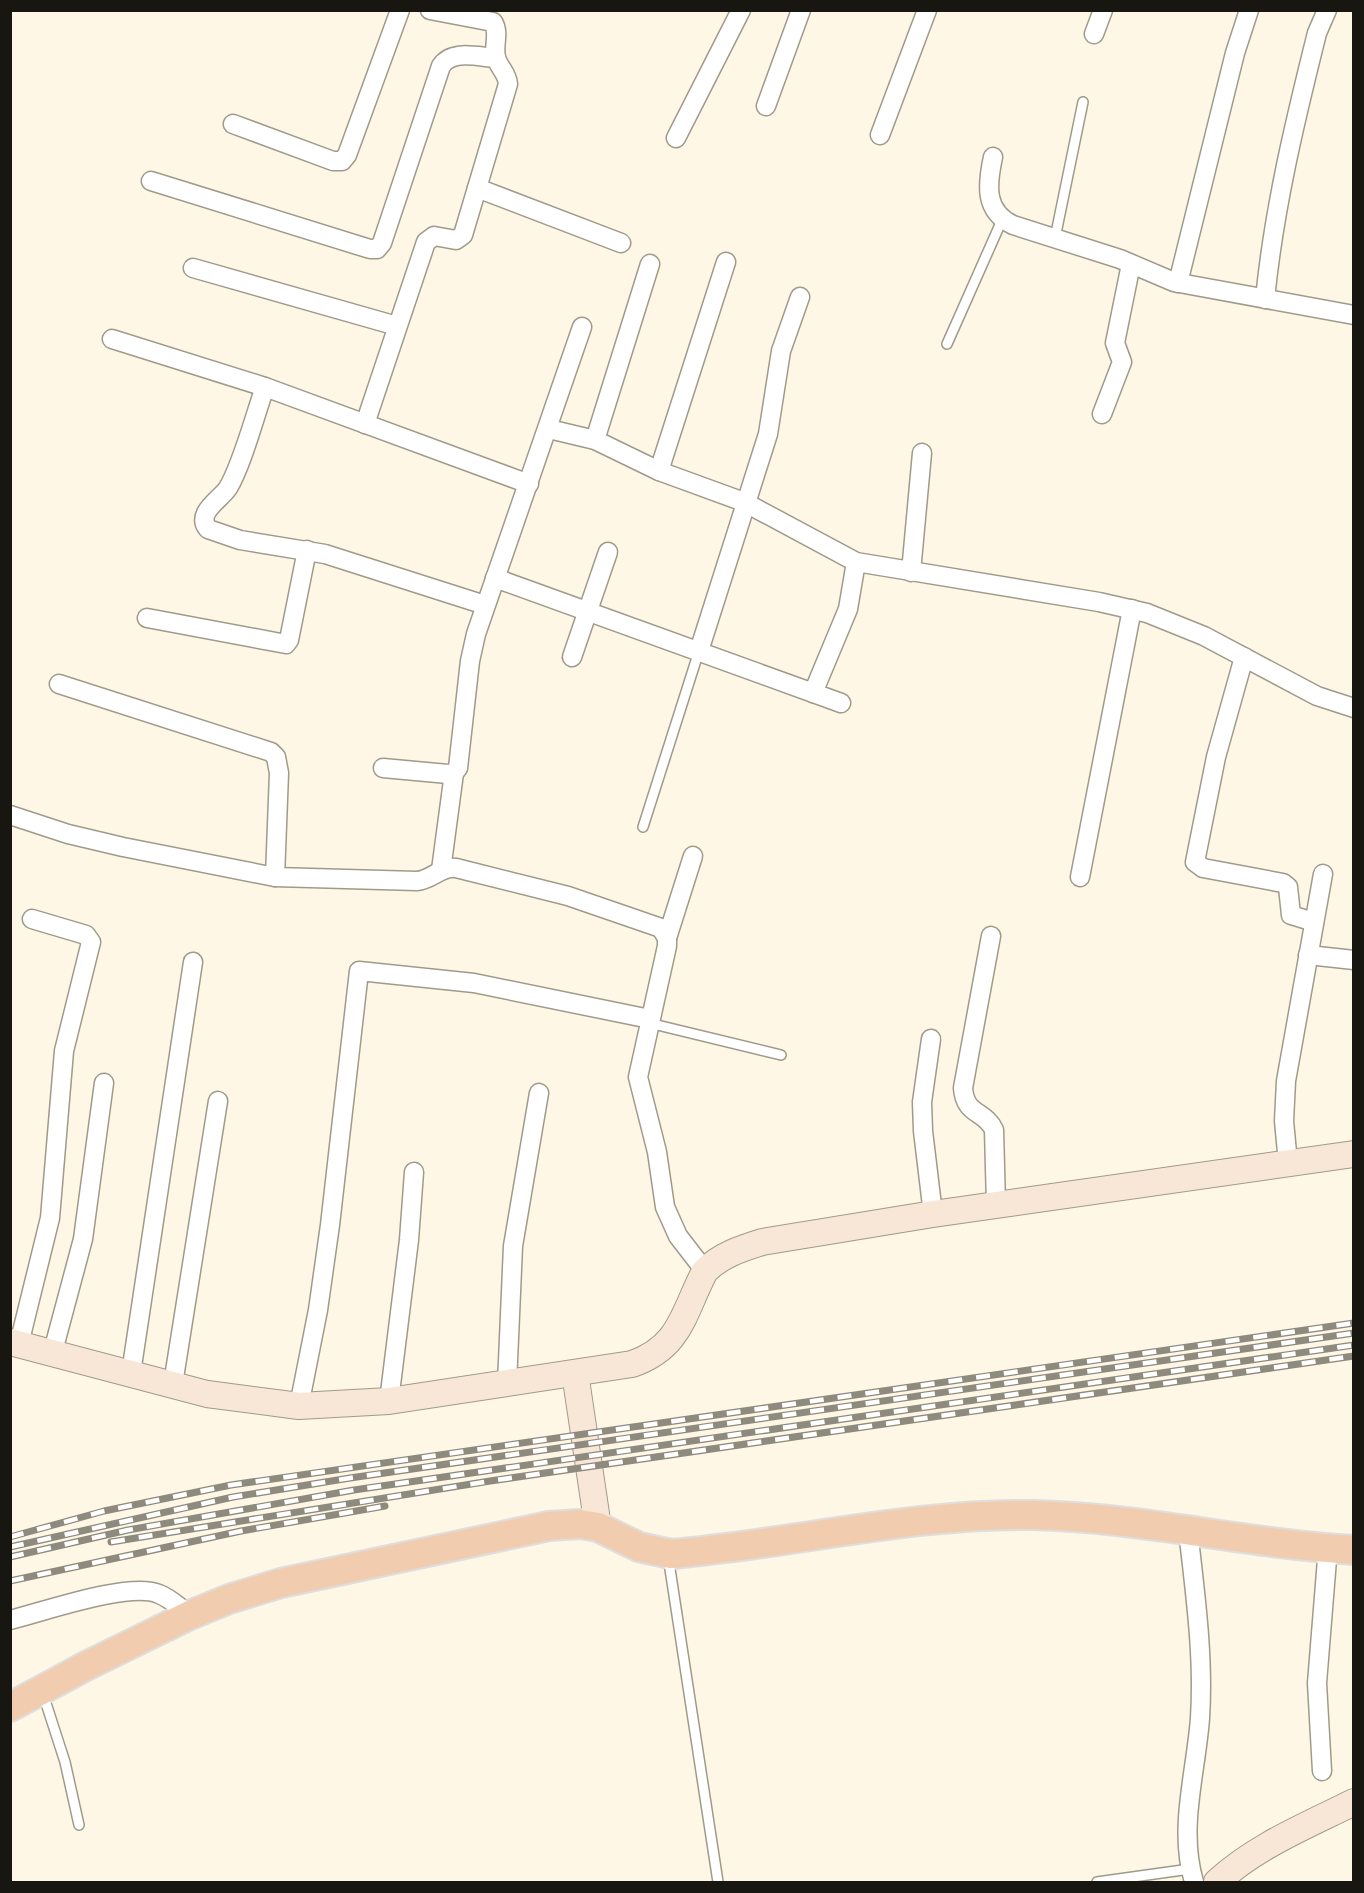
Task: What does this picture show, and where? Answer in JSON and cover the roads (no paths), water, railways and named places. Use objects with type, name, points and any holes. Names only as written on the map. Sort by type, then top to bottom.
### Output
[{"type":"main road","points":[[10,1707],[190,1615],[281,1583],[496,1536],[570,1524],[598,1527],[639,1547],[667,1553],[706,1551],[975,1515],[1035,1515],[1188,1530],[1341,1549]]},
{"type":"street","points":[[233,124],[333,161],[342,161],[347,155],[400,10]]},
{"type":"street","points":[[365,424],[426,242],[434,236],[452,240],[461,238],[508,84],[506,75],[496,58],[496,28],[493,22],[430,10]]},
{"type":"street","points":[[676,138],[741,10]]},
{"type":"street","points":[[765,106],[801,10]]},
{"type":"street","points":[[880,135],[927,10]]},
{"type":"street","points":[[1094,34],[1103,10]]},
{"type":"street","points":[[1178,283],[1235,53],[1249,10]]},
{"type":"street","points":[[1265,299],[1270,246],[1282,175],[1317,33],[1327,10]]},
{"type":"street","points":[[151,181],[370,249],[377,249],[382,243],[441,66],[454,56],[496,58]]},
{"type":"street","points":[[993,157],[988,180],[989,198],[1002,220],[1131,264],[1178,283],[1353,315]]},
{"type":"street","points":[[477,188],[621,243]]},
{"type":"street","points":[[659,471],[726,262]]},
{"type":"street","points":[[595,440],[650,264]]},
{"type":"street","points":[[1102,414],[1122,362],[1115,343],[1131,264]]},
{"type":"street","points":[[193,268],[397,326]]},
{"type":"street","points":[[699,651],[744,502],[768,434],[781,351],[800,297]]},
{"type":"street","points":[[441,870],[454,773],[458,768],[470,661],[485,605],[549,429],[582,327]]},
{"type":"street","points":[[112,339],[265,387],[529,484]]},
{"type":"street","points":[[265,387],[231,481],[206,512],[205,526],[213,532],[240,540],[307,550],[485,605]]},
{"type":"street","points":[[549,429],[595,440],[659,471],[744,502],[856,562],[1132,609],[1204,636],[1317,696],[1353,708]]},
{"type":"street","points":[[911,572],[922,453]]},
{"type":"street","points":[[147,618],[286,644],[289,640],[307,550]]},
{"type":"street","points":[[572,657],[608,552]]},
{"type":"street","points":[[813,693],[848,609],[856,562]]},
{"type":"street","points":[[495,578],[841,703]]},
{"type":"street","points":[[1080,877],[1132,609]]},
{"type":"street","points":[[1244,657],[1218,748],[1195,862],[1203,868],[1284,883],[1289,890],[1291,915],[1314,922]]},
{"type":"street","points":[[59,684],[271,752],[276,757],[279,773],[275,877]]},
{"type":"street","points":[[383,768],[454,773]]},
{"type":"street","points":[[10,815],[68,834],[275,877],[421,881],[447,867],[456,868],[568,896],[661,928],[667,938]]},
{"type":"street","points":[[693,856],[667,938],[637,1071],[657,1152],[665,1207],[678,1236],[705,1271]]},
{"type":"street","points":[[1288,1163],[1284,1121],[1286,1081],[1323,874]]},
{"type":"street","points":[[32,919],[86,935],[91,942],[64,1051],[50,1218],[15,1343],[207,1394],[299,1406],[389,1401],[632,1364],[658,1353],[670,1341],[705,1271],[725,1256],[762,1242],[933,1214],[1353,1154]]},
{"type":"street","points":[[991,936],[963,1088],[969,1107],[989,1122],[994,1130],[996,1205]]},
{"type":"street","points":[[1308,955],[1353,960]]},
{"type":"street","points":[[131,1373],[193,962]]},
{"type":"street","points":[[299,1406],[318,1310],[330,1225],[359,971],[474,983],[649,1021]]},
{"type":"street","points":[[931,1039],[922,1102],[922,1131],[933,1214]]},
{"type":"street","points":[[53,1352],[83,1239],[104,1083]]},
{"type":"street","points":[[507,1384],[513,1246],[539,1093]]},
{"type":"street","points":[[173,1384],[218,1101]]},
{"type":"street","points":[[389,1401],[409,1240],[414,1172]]},
{"type":"street","points":[[575,1373],[598,1527]]},
{"type":"street","points":[[1188,1530],[1201,1667],[1200,1718],[1187,1818],[1192,1876]]},
{"type":"street","points":[[1322,1771],[1317,1683],[1341,1549]]},
{"type":"street","points":[[10,1620],[84,1600],[142,1591],[160,1594],[190,1615]]},
{"type":"street","points":[[1217,1882],[1235,1865],[1261,1848],[1353,1802]]},
{"type":"lane","points":[[1055,238],[1083,102]]},
{"type":"lane","points":[[947,344],[1002,220]]},
{"type":"lane","points":[[643,827],[699,651]]},
{"type":"lane","points":[[649,1021],[781,1055]]},
{"type":"lane","points":[[667,1553],[680,1621],[718,1882]]},
{"type":"lane","points":[[41,1690],[66,1761],[79,1825]]},
{"type":"lane","points":[[1097,1882],[1192,1876]]},
{"type":"railway","points":[[10,1537],[104,1511],[231,1485],[1354,1323]]},
{"type":"railway","points":[[10,1547],[233,1497],[350,1478],[1354,1333]]},
{"type":"railway","points":[[10,1557],[128,1530],[354,1490],[1354,1345]]},
{"type":"railway","points":[[111,1542],[490,1481],[1354,1356]]},
{"type":"railway","points":[[10,1581],[241,1531],[385,1506]]}]
